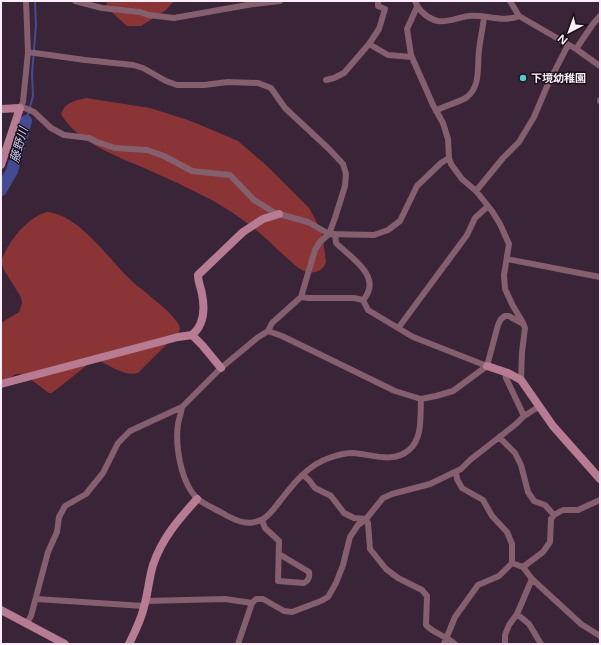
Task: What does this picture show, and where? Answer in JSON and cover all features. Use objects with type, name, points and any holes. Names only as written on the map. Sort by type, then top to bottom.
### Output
[{"type":"street","points":[[1,165],[23,102],[28,52],[26,1]]},
{"type":"street","points":[[75,1],[102,8],[140,12],[148,15],[174,18],[253,4],[280,1]]},
{"type":"street","points":[[326,80],[344,73],[369,44],[379,29],[385,9],[378,6],[378,1]]},
{"type":"street","points":[[510,1],[519,16],[576,49],[600,66]]},
{"type":"street","points":[[416,4],[422,12],[436,21],[471,16],[512,19],[519,16]]},
{"type":"street","points":[[416,4],[407,29],[412,57],[436,111],[443,123],[448,139],[449,158],[451,164],[462,179],[476,191],[488,206],[500,224],[509,244],[504,275],[505,289],[525,328],[521,380]]},
{"type":"street","points":[[576,49],[600,16]]},
{"type":"street","points":[[436,111],[442,107],[466,98],[472,92],[478,77],[479,51],[484,17]]},
{"type":"street","points":[[369,44],[388,55],[412,57]]},
{"type":"street","points":[[476,191],[518,142],[534,116],[568,45]]},
{"type":"street","points":[[28,52],[133,65],[176,85],[204,85],[228,82],[258,83],[271,88],[285,108],[343,164],[346,174],[345,186],[332,234],[336,243],[357,260],[365,270],[370,284],[367,296],[363,300]]},
{"type":"street","points":[[1,109],[25,108],[34,112],[52,128],[64,135],[90,138],[115,148],[147,150],[164,156],[192,171],[230,175],[254,200],[279,214],[308,222],[332,234],[374,235],[388,230],[400,221],[417,186],[441,163],[449,158]]},
{"type":"street","points":[[399,327],[468,235],[475,218],[488,206]]},
{"type":"street","points":[[1,384],[178,337],[192,335],[198,330],[202,321],[204,307],[198,275],[243,232],[263,219],[279,214]]},
{"type":"street","points":[[27,623],[31,616],[48,552],[57,532],[59,517],[65,506],[86,494],[103,473],[118,443],[130,431],[182,407],[221,368],[257,338],[268,331],[272,323],[301,297],[315,250],[320,242],[332,234]]},
{"type":"street","points":[[507,259],[600,277]]},
{"type":"street","points":[[301,297],[354,298],[363,300]]},
{"type":"street","points":[[363,300],[368,310],[399,327],[413,337],[505,372],[521,380],[562,437],[600,478]]},
{"type":"street","points":[[268,331],[282,336],[396,391],[421,399],[453,391],[487,366],[495,334],[501,319],[505,316],[524,324]]},
{"type":"street","points":[[192,335],[221,368]]},
{"type":"street","points":[[505,372],[506,378],[524,416]]},
{"type":"street","points":[[182,407],[178,424],[177,438],[182,472],[197,498],[241,522],[250,523],[262,520],[271,512],[294,483],[310,467],[318,462],[342,454],[354,453],[385,458],[404,455],[411,449],[419,436],[421,399]]},
{"type":"street","points":[[238,644],[252,603],[256,599],[263,600],[284,611],[292,612],[328,597],[336,583],[343,565],[350,536],[383,498],[392,494],[430,484],[456,472],[524,416],[540,406]]},
{"type":"street","points":[[499,437],[515,452],[521,465],[528,492],[534,501],[545,505],[554,515]]},
{"type":"street","points":[[444,644],[455,618],[478,585],[499,576],[512,563],[512,544],[507,532],[492,516],[483,500],[462,488],[457,479],[456,472]]},
{"type":"street","points":[[303,475],[315,488],[331,496],[344,513],[354,518],[366,519]]},
{"type":"street","points":[[129,644],[138,625],[145,604],[153,565],[174,525],[197,498]]},
{"type":"street","points":[[524,567],[542,552],[550,542],[551,519],[554,515],[563,510],[578,510],[600,500]]},
{"type":"street","points":[[366,519],[368,523],[370,549],[386,569],[398,578],[422,590],[427,596],[426,625],[431,630],[446,637],[455,644]]},
{"type":"street","points":[[262,520],[266,528],[279,541],[278,581],[304,583],[308,580],[310,576],[309,572],[279,554]]},
{"type":"street","points":[[512,563],[524,567],[532,579],[581,624],[600,636]]},
{"type":"street","points":[[505,644],[505,635],[509,625],[517,614],[532,579]]},
{"type":"street","points":[[36,599],[145,604],[225,599],[252,603]]},
{"type":"street","points":[[1,610],[65,644]]},
{"type":"street","points":[[517,614],[529,624],[541,644]]},
{"type":"shaded area","points":[[107,1],[174,1],[166,10],[141,26],[127,26],[106,7]]},
{"type":"shaded area","points":[[86,98],[150,108],[191,121],[238,141],[267,166],[309,208],[322,232],[326,262],[323,268],[311,273],[304,271],[291,262],[242,219],[225,208],[168,179],[109,153],[77,133],[61,114],[68,104]]},
{"type":"shaded area","points":[[47,212],[60,215],[72,221],[83,230],[134,283],[165,308],[179,325],[179,332],[138,373],[133,374],[123,372],[98,360],[91,362],[52,393],[49,393],[28,377],[19,374],[14,375],[1,387],[1,323],[19,312],[22,303],[21,297],[4,270],[1,261],[4,253],[19,231],[32,219]]},
{"type":"waterway","points":[[26,121],[33,96],[32,74],[36,25],[35,1]]},
{"type":"waterway","name":"藤野川","points":[[1,190],[12,171],[26,121]]},
{"type":"place","name":"下境幼稚園","points":[[523,78]]}]
